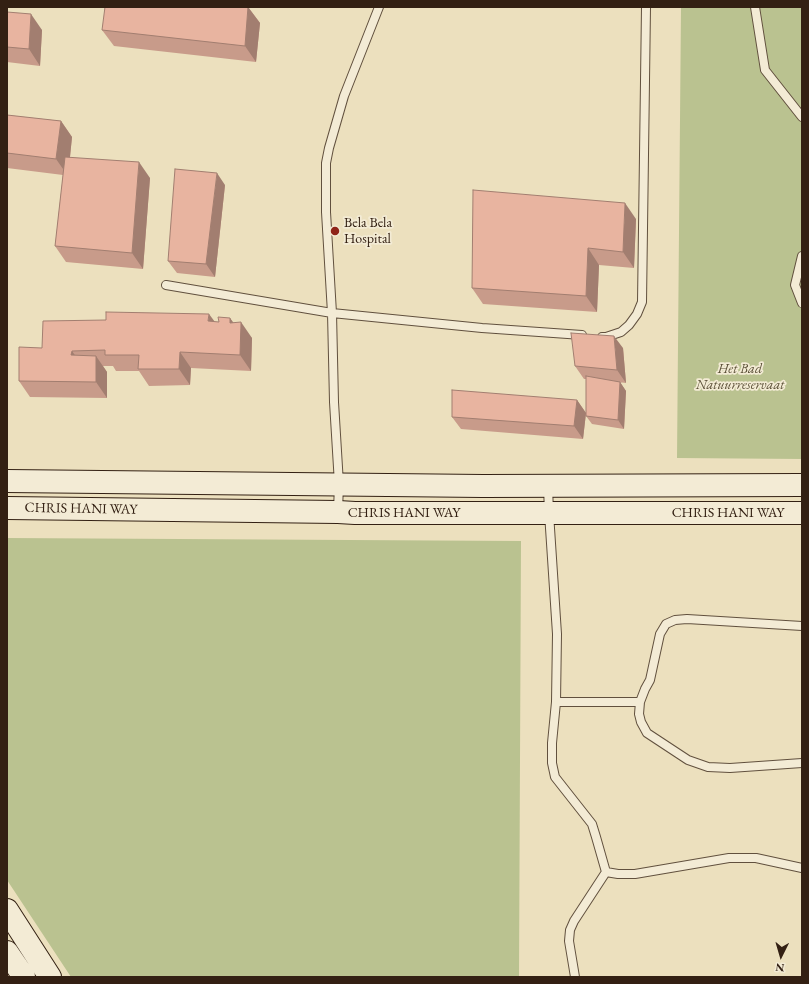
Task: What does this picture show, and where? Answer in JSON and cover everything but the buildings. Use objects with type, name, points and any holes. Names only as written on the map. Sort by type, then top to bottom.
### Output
[{"type":"main road","name":"CHRIS HANI WAY","points":[[7,481],[483,486],[802,485]]},
{"type":"main road","name":"CHRIS HANI WAY","points":[[7,508],[355,513],[802,513]]},
{"type":"main road","points":[[7,910],[50,977]]},
{"type":"main road","points":[[7,952],[24,977]]},
{"type":"lane","points":[[338,512],[339,484],[326,212],[326,163],[344,96],[379,7]]},
{"type":"lane","points":[[166,285],[332,314],[482,328],[606,337],[621,332],[629,325],[637,314],[642,302],[646,7]]},
{"type":"lane","points":[[755,7],[765,70],[802,117]]},
{"type":"lane","points":[[802,256],[795,285],[802,303]]},
{"type":"lane","points":[[548,486],[557,634],[556,702],[552,743],[552,763],[555,777],[592,824],[606,872],[574,921],[570,930],[569,941],[574,977]]},
{"type":"lane","points":[[802,626],[687,619],[675,620],[666,624],[660,634],[650,680],[640,702],[639,714],[641,722],[647,733],[688,760],[708,767],[730,768],[802,763]]},
{"type":"lane","points":[[556,702],[640,702]]},
{"type":"lane","points":[[606,872],[635,874],[729,858],[756,858],[802,868]]},
{"type":"green space","name":"Het Bad Natuurreservaat","points":[[681,7],[802,7],[802,459],[677,458]]},
{"type":"green space","points":[[7,538],[521,541],[519,977],[71,977],[7,880]]},
{"type":"place","name":"Bela Bela Hospital","points":[[335,231]]}]
